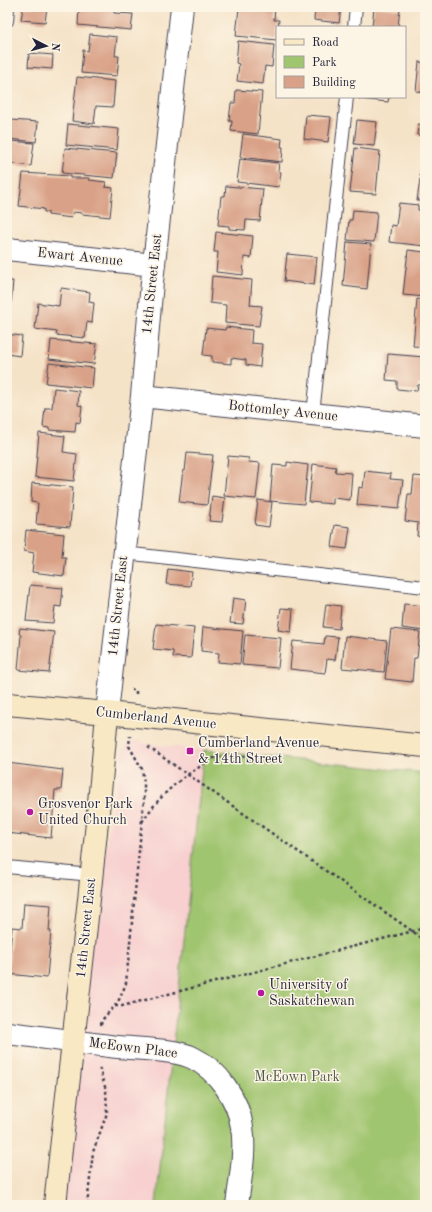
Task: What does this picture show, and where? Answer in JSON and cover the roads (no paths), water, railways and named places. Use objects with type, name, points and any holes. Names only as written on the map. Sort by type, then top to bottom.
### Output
[{"type":"street","name":"14th Street East","points":[[55,1205],[92,875],[107,713],[142,396],[154,265],[182,7]]},
{"type":"street","name":"Ewart Avenue","points":[[7,249],[154,265]]},
{"type":"street","name":"Bottomley Avenue","points":[[142,396],[425,426]]},
{"type":"street","name":"Cumberland Avenue","points":[[7,704],[425,746]]},
{"type":"street","name":"McEown Place","points":[[7,1033],[73,1040],[99,1045],[178,1053],[192,1057],[214,1072],[231,1095],[242,1126],[244,1142],[237,1205]]},
{"type":"lane","points":[[7,21],[8,7]]},
{"type":"lane","points":[[354,26],[356,7]]},
{"type":"lane","points":[[314,414],[347,98]]},
{"type":"lane","points":[[124,553],[425,587]]},
{"type":"lane","points":[[7,867],[92,875]]},
{"type":"place","name":"Cumberland Avenue & 14th Street","points":[[190,751]]},
{"type":"place","name":"Grosvenor Park United Church","points":[[30,812]]},
{"type":"place","name":"University of Saskatchewan","points":[[261,993]]},
{"type":"park label","name":"McEown Park","points":[[297,1077]]}]
